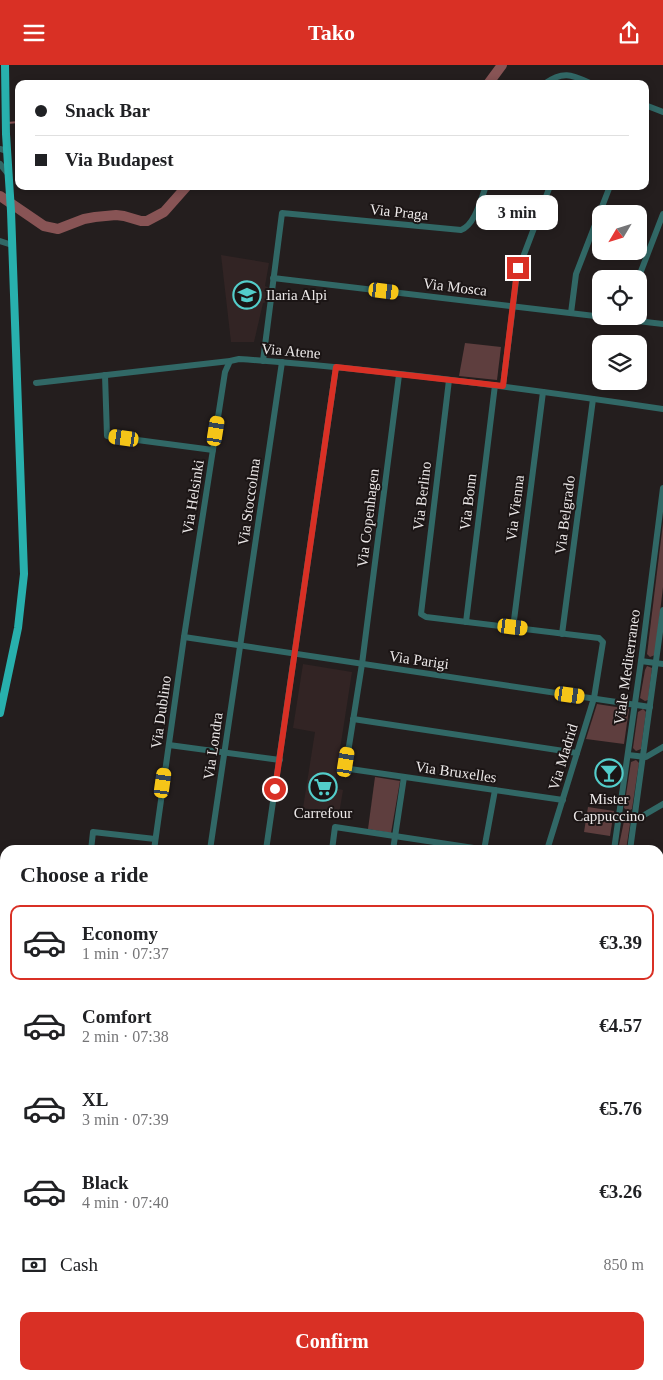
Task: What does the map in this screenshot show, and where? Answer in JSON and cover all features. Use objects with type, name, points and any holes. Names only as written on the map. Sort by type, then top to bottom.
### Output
[{"type":"main road","points":[[0,710],[18,628],[24,574],[11,211],[9,176],[2,151],[6,133],[5,65]]},
{"type":"street","points":[[550,80],[564,74],[584,80]]},
{"type":"street","points":[[649,107],[663,113]]},
{"type":"street","points":[[0,141],[6,133]]},
{"type":"street","points":[[0,165],[9,176]]},
{"type":"street","name":"Via Praga","points":[[273,278],[282,213],[461,230],[468,226],[484,190]]},
{"type":"street","points":[[503,386],[518,270],[548,190]]},
{"type":"street","points":[[571,313],[576,274],[608,190]]},
{"type":"street","points":[[641,270],[663,213]]},
{"type":"street","points":[[0,241],[12,245]]},
{"type":"street","points":[[263,361],[273,278]]},
{"type":"street","name":"Via Mosca","points":[[273,278],[592,315]]},
{"type":"street","name":"Via Mosca","points":[[647,321],[663,324]]},
{"type":"street","name":"Via Atene","points":[[36,383],[238,359],[336,367],[495,385],[663,409]]},
{"type":"street","name":"Via Helsinki","points":[[184,637],[225,372],[230,361]]},
{"type":"street","name":"Via Stoccolma","points":[[240,645],[282,362]]},
{"type":"street","points":[[267,845],[336,367]]},
{"type":"street","points":[[105,375],[107,435],[213,450]]},
{"type":"street","name":"Via Copenhagen","points":[[347,767],[346,762],[362,664],[399,375]]},
{"type":"street","name":"Via Berlino","points":[[449,380],[421,610],[422,615],[426,617],[466,622]]},
{"type":"street","name":"Via Bonn","points":[[466,622],[495,385]]},
{"type":"street","name":"Via Vienna","points":[[513,627],[543,392]]},
{"type":"street","name":"Via Belgrado","points":[[562,634],[593,399]]},
{"type":"street","name":"Viale Mediterraneo","points":[[615,845],[663,488]]},
{"type":"street","name":"Viale Mediterraneo","points":[[631,845],[650,707],[660,663],[663,610]]},
{"type":"street","points":[[466,622],[562,634]]},
{"type":"street","name":"Via Madrid","points":[[548,845],[594,698],[603,646],[599,638],[562,634]]},
{"type":"street","name":"Via Parigi","points":[[184,637],[650,707]]},
{"type":"street","name":"Via Dublino","points":[[154,845],[184,637]]},
{"type":"street","name":"Via Londra","points":[[211,845],[240,645]]},
{"type":"street","points":[[641,661],[660,663]]},
{"type":"street","points":[[353,719],[577,753]]},
{"type":"street","points":[[168,745],[280,761]]},
{"type":"street","points":[[628,755],[643,757],[663,747]]},
{"type":"street","name":"Via Bruxelles","points":[[347,767],[350,769],[562,800]]},
{"type":"street","points":[[394,845],[404,777]]},
{"type":"street","points":[[487,845],[495,790]]},
{"type":"street","points":[[620,815],[639,818],[663,804]]},
{"type":"street","points":[[333,845],[335,827],[447,845]]},
{"type":"street","points":[[92,845],[93,832],[155,839]]},
{"type":"shaded area","name":"Ilaria Alpi","points":[[221,255],[269,263],[265,286],[269,288],[266,302],[263,303],[254,342],[231,342]]},
{"type":"shaded area","points":[[465,343],[501,347],[497,380],[459,376]]},
{"type":"shaded area","points":[[663,523],[663,587],[655,655],[650,657],[647,654]]},
{"type":"shaded area","points":[[303,664],[352,672],[334,788],[343,790],[339,814],[303,808],[315,732],[293,728]]},
{"type":"shaded area","points":[[647,666],[652,668],[648,700],[645,701],[640,698]]},
{"type":"shaded area","points":[[597,704],[629,709],[624,744],[586,739]]},
{"type":"shaded area","points":[[643,709],[646,712],[641,749],[636,751],[633,748],[638,712]]},
{"type":"shaded area","points":[[636,760],[639,763],[632,809],[628,811],[624,808],[631,762]]},
{"type":"shaded area","points":[[375,777],[400,781],[391,833],[368,829]]},
{"type":"shaded area","points":[[588,807],[614,811],[610,836],[584,832]]},
{"type":"shaded area","points":[[624,821],[628,821],[630,824],[627,845],[619,845]]},
{"type":"waterway","points":[[491,80],[502,65]]},
{"type":"waterway","points":[[7,123],[15,122]]},
{"type":"waterway","points":[[0,196],[44,226],[58,229],[84,219],[116,215],[147,221],[164,212],[183,190]]},
{"type":"place","name":"Ilaria Alpi","points":[[247,295]]},
{"type":"place","name":"Mister Cappuccino","points":[[609,773]]},
{"type":"place","name":"Carrefour","points":[[323,787]]},
{"type":"route","points":[[275,789],[284,738],[336,367],[503,386],[518,268]]}]
